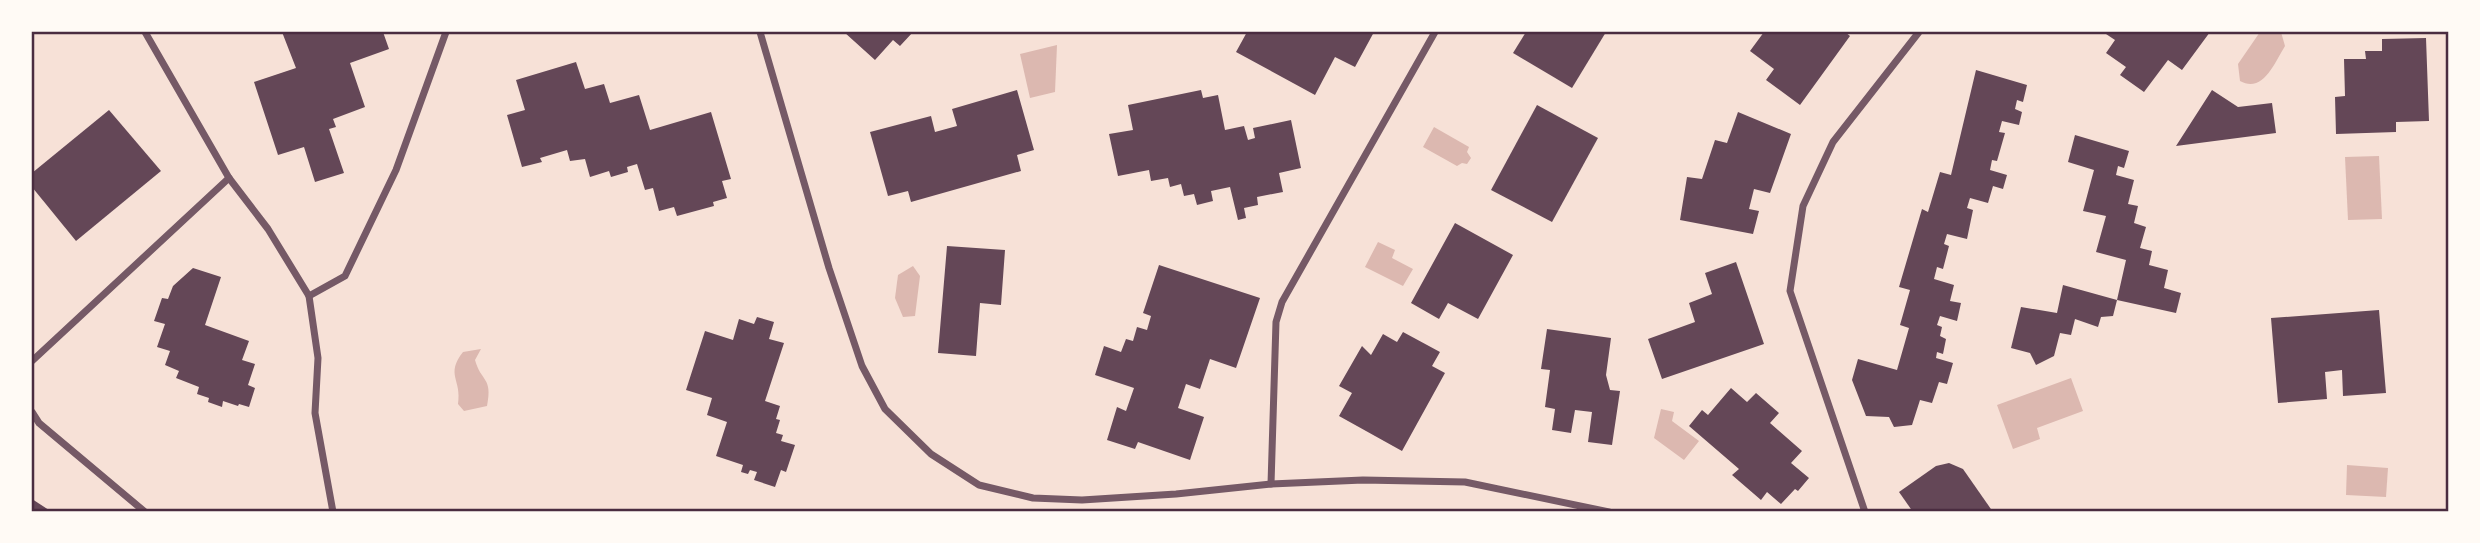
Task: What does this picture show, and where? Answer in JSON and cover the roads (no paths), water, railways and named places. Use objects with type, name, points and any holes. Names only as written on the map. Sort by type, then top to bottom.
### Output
[{"type":"street","points":[[145,32],[229,178],[268,229],[309,296],[318,358],[315,413],[333,512]]},
{"type":"street","points":[[309,296],[345,276],[396,170],[446,32]]},
{"type":"street","points":[[760,32],[829,268],[862,366],[885,409],[931,454],[979,485],[1033,498],[1082,500],[1271,484],[1373,480],[1465,482],[1609,512]]},
{"type":"street","points":[[1271,484],[1276,322],[1282,302],[1435,32]]},
{"type":"street","points":[[1865,512],[1790,291],[1802,206],[1833,142],[1919,32]]},
{"type":"street","points":[[32,361],[229,178]]},
{"type":"street","points":[[32,412],[40,424],[145,512]]}]
